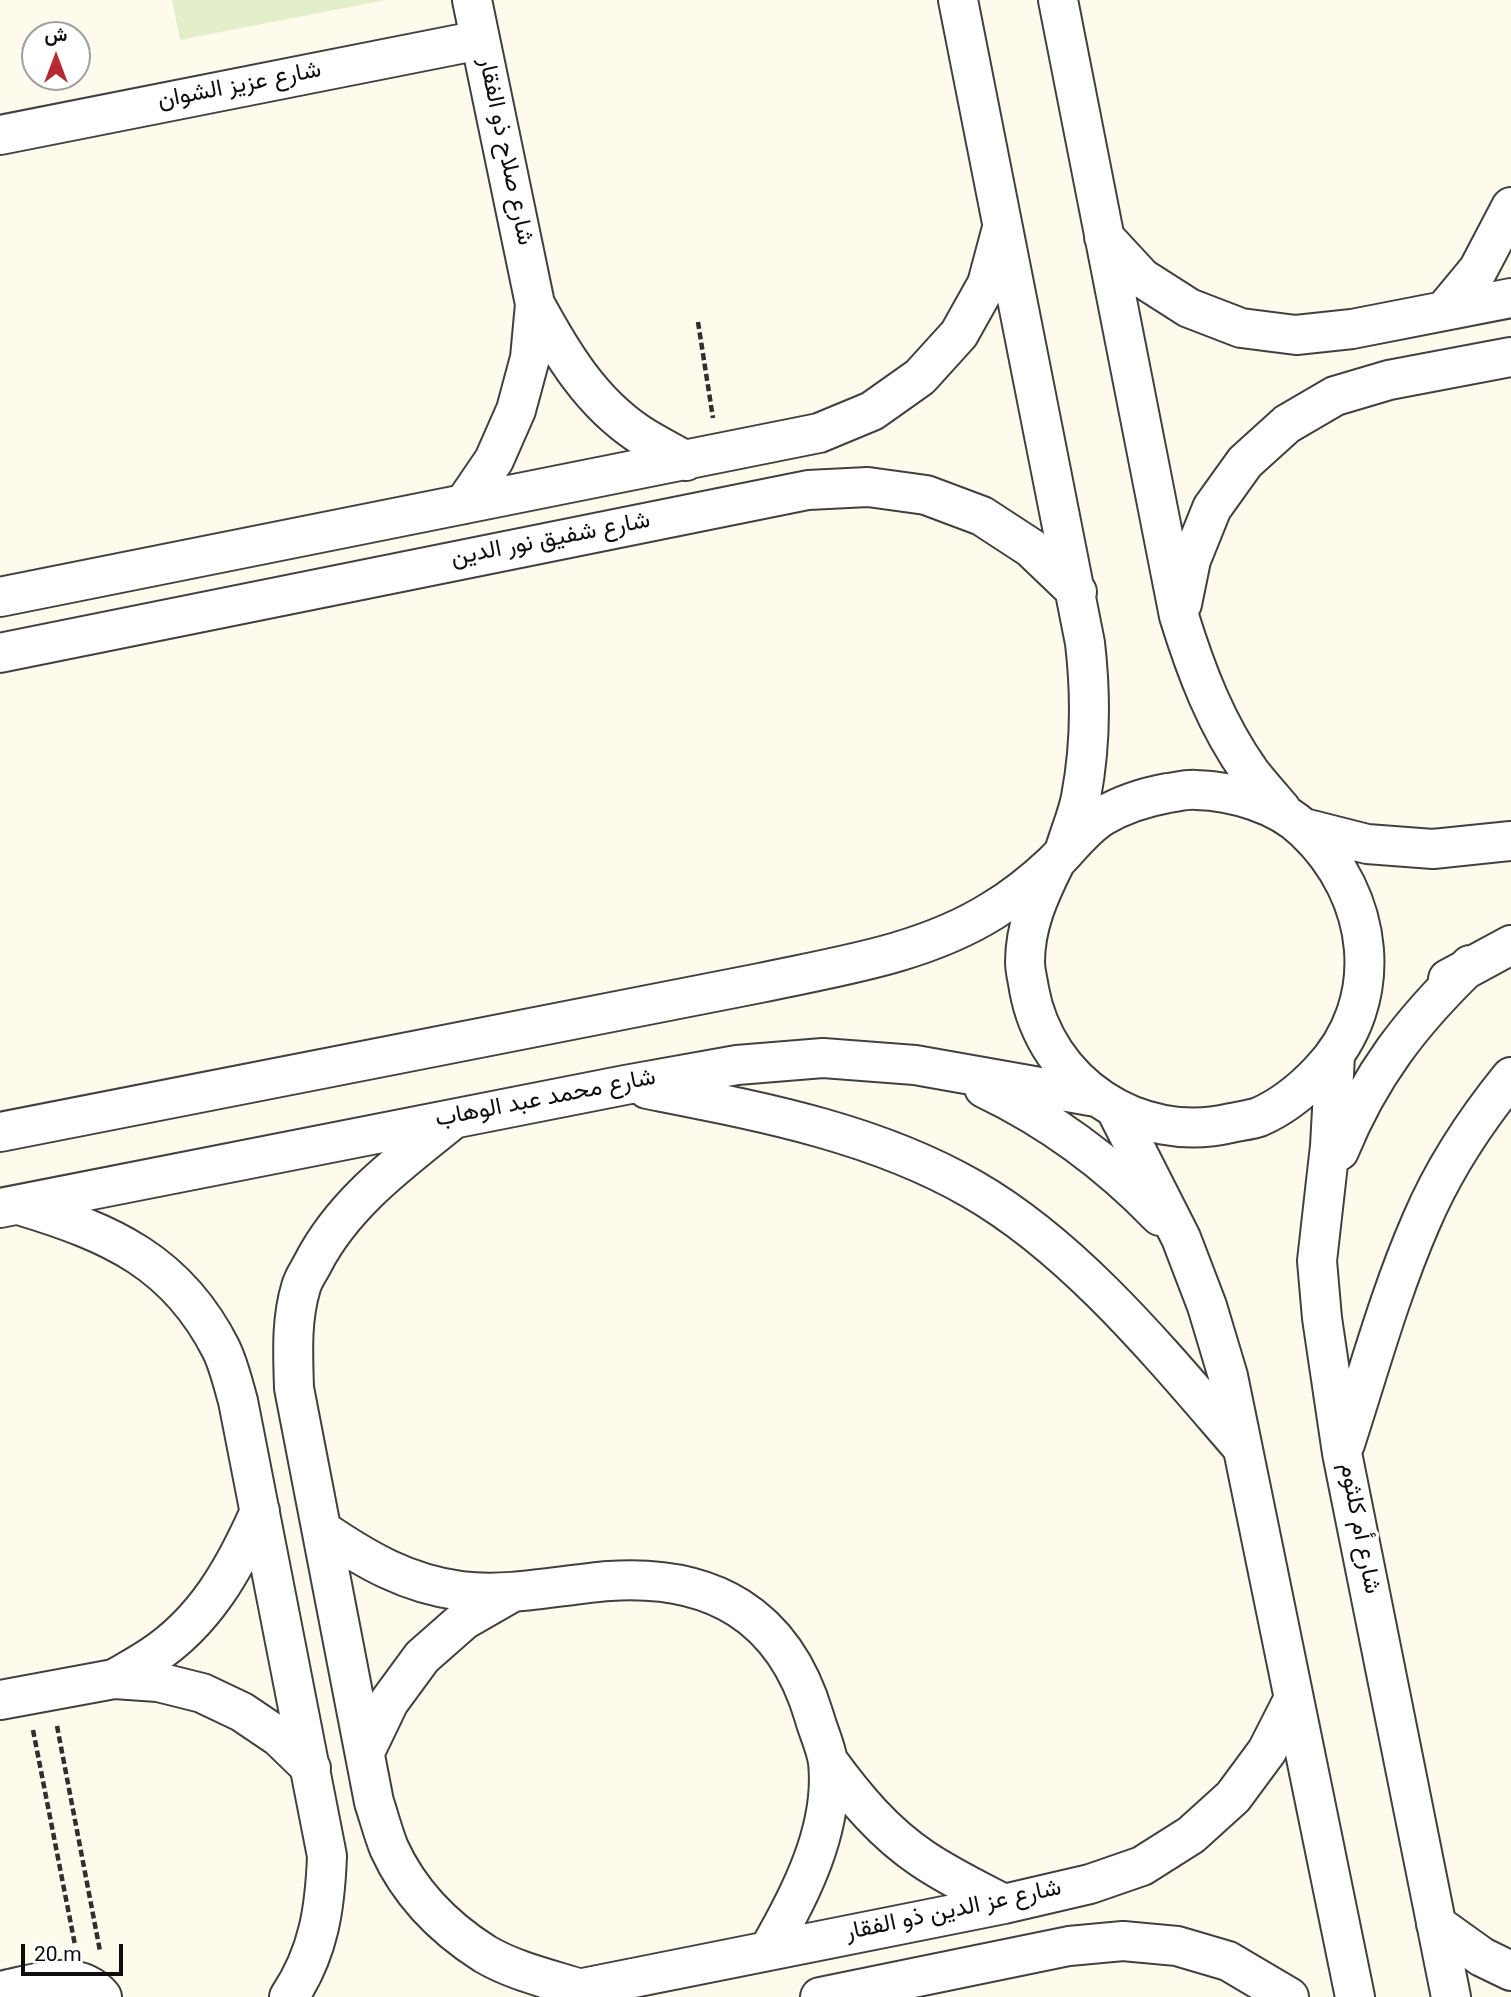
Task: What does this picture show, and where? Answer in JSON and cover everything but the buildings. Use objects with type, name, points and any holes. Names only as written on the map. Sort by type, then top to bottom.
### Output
[{"type":"street","name":"شارع صلاح ذو الفقار","points":[[472,0],[535,304],[561,353],[596,397],[638,433],[703,457]]},
{"type":"street","points":[[958,0],[1077,592],[1091,695],[1089,747],[1081,799],[1060,856],[1032,910],[1025,963],[1034,1014],[1059,1061],[1106,1103],[1181,1238],[1207,1306],[1228,1376],[1355,1997]]},
{"type":"street","points":[[1058,0],[1179,616],[1196,671],[1220,723],[1250,772],[1337,865],[1358,908],[1366,956],[1360,1004],[1338,1052]]},
{"type":"street","name":"شارع عزيز الشوان","points":[[0,135],[480,40]]},
{"type":"street","points":[[1444,311],[1478,270],[1511,207]]},
{"type":"street","points":[[0,597],[819,433],[872,411],[920,377],[959,334],[987,284],[1002,228]]},
{"type":"street","points":[[1104,237],[1142,278],[1189,308],[1241,328],[1296,335],[1352,329],[1511,298]]},
{"type":"street","name":"شارع صلاح ذو الفقار","points":[[464,504],[494,460],[516,410],[530,358],[535,304]]},
{"type":"street","points":[[1179,616],[1191,560],[1212,508],[1245,462],[1287,424],[1335,396],[1379,383],[1511,357]]},
{"type":"street","name":"شارع شفيق نور الدين","points":[[0,653],[808,490],[867,487],[926,495],[982,516],[1031,548],[1077,592]]},
{"type":"street","points":[[61,585],[72,638]]},
{"type":"street","points":[[0,1132],[851,964],[923,944],[993,911],[1060,856],[1101,817],[1146,797],[1194,789],[1242,796],[1296,822],[1367,844],[1433,849],[1511,841]]},
{"type":"street","points":[[1106,1103],[1161,1125],[1210,1128],[1258,1117],[1301,1092],[1338,1052],[1403,1006],[1470,965],[1511,945]]},
{"type":"street","points":[[1322,1203],[1340,1149],[1363,1097],[1393,1049],[1429,1005],[1470,965]]},
{"type":"street","name":"شارع أم كلثوم","points":[[1338,1052],[1317,1261],[1322,1318],[1342,1453],[1451,1997]]},
{"type":"street","name":"شارع محمد عبد الوهاب","points":[[8,1206],[737,1065],[823,1058],[915,1065],[1106,1103]]},
{"type":"street","points":[[951,1071],[1015,1102],[1076,1141],[1131,1186],[1181,1238]]},
{"type":"street","points":[[1342,1453],[1392,1299],[1422,1220],[1461,1147],[1511,1077]]},
{"type":"street","points":[[625,1085],[751,1109],[827,1130],[901,1154],[972,1189],[1037,1233],[1094,1286],[1171,1365],[1242,1448]]},
{"type":"street","points":[[455,1118],[355,1202],[323,1244],[301,1286],[292,1337],[294,1388],[374,1802],[389,1848],[414,1890],[447,1926],[487,1955],[532,1974],[581,1989]]},
{"type":"street","points":[[8,1206],[71,1221],[118,1241],[161,1270],[196,1308],[222,1351],[238,1401],[327,1856],[325,1900],[316,1943],[298,1984],[289,1997]]},
{"type":"street","points":[[114,1679],[153,1656],[188,1627],[218,1593],[241,1553],[260,1511]]},
{"type":"street","points":[[322,1530],[365,1559],[412,1580],[462,1591],[513,1591],[610,1581],[655,1581],[696,1588],[734,1605],[767,1629],[793,1662],[809,1700],[828,1761],[855,1798],[886,1830],[922,1859],[1004,1904]]},
{"type":"street","points":[[365,1752],[389,1702],[422,1657],[464,1620],[513,1591]]},
{"type":"street","points":[[25,1695],[114,1679],[158,1682],[212,1698],[242,1712],[279,1737],[311,1768]]},
{"type":"street","name":"شارع عز الدين ذو الفقار","points":[[539,1997],[1004,1904],[1090,1884],[1142,1866],[1191,1835],[1233,1797],[1267,1751],[1293,1700]]},
{"type":"street","points":[[768,1951],[807,1878],[819,1840],[826,1801],[828,1761]]},
{"type":"street","points":[[1436,1924],[1482,1957],[1511,1971]]},
{"type":"street","points":[[820,1997],[959,1982],[1069,1946],[1123,1941],[1177,1946],[1228,1961],[1289,1997]]},
{"type":"street","points":[[0,1992],[69,1978],[95,1991]]},
{"type":"path","points":[[698,322],[703,457]]},
{"type":"path","points":[[25,1695],[99,1945],[95,1991]]},
{"type":"path","points":[[25,1695],[95,1991]]},
{"type":"green space","points":[[172,0],[386,0],[180,40]]}]
